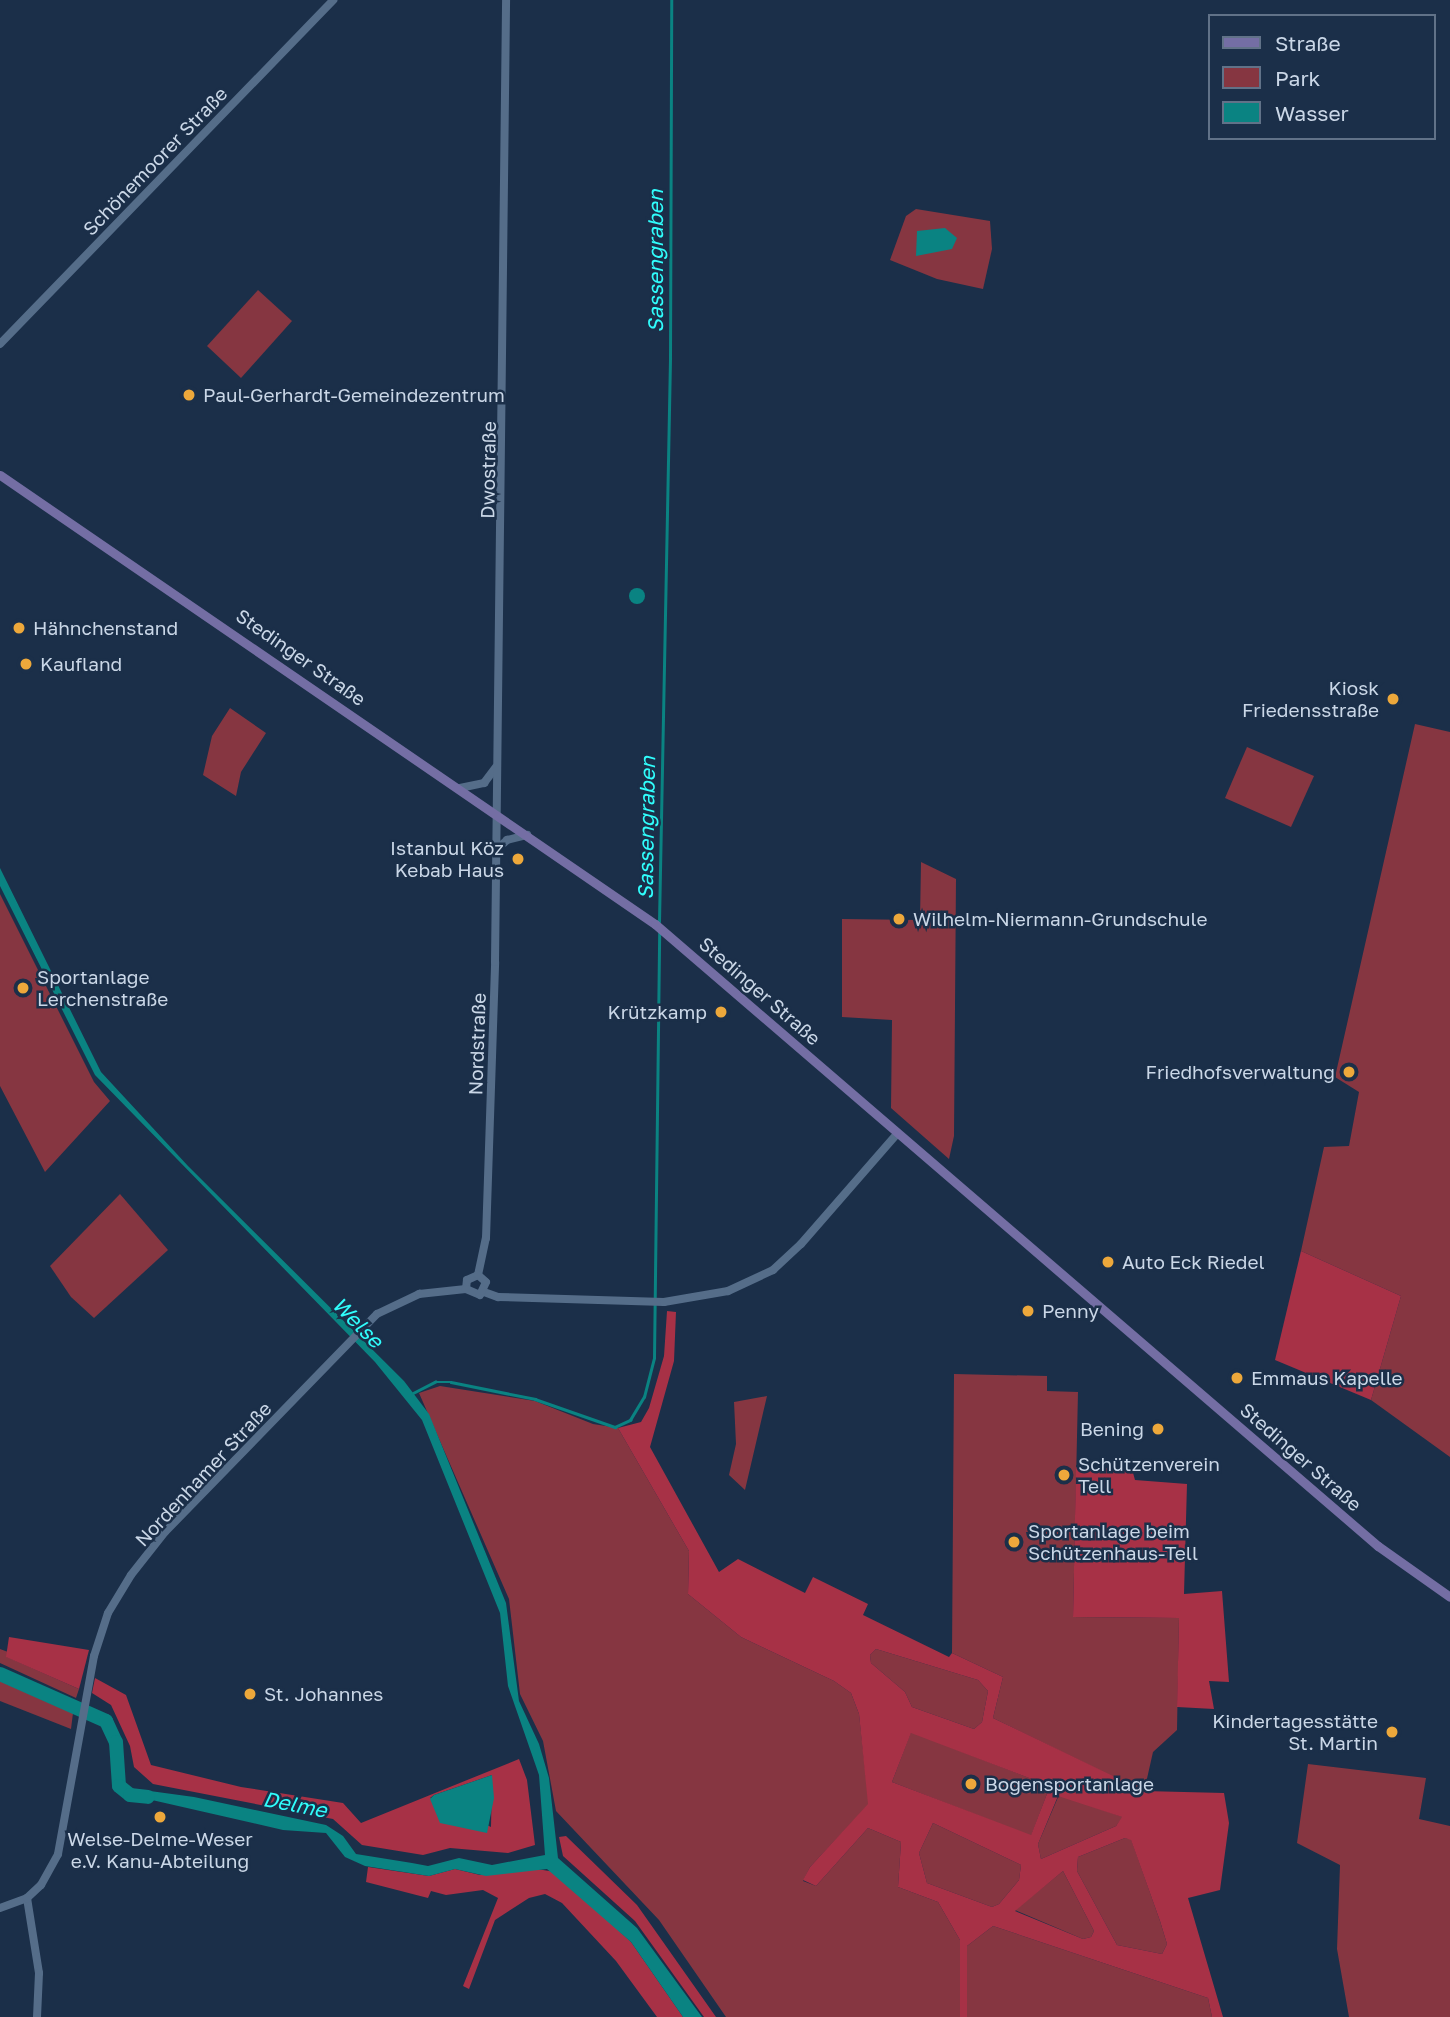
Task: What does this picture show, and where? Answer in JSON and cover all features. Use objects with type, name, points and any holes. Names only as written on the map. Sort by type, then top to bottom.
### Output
[{"type":"main road","name":"Stedinger Straße","points":[[0,475],[497,813],[659,928],[1370,1539],[1450,1597]]},
{"type":"street","name":"Schönemoorer Straße","points":[[0,344],[332,0]]},
{"type":"street","name":"Dwostraße","points":[[497,813],[506,0]]},
{"type":"street","points":[[460,788],[484,783],[498,765]]},
{"type":"street","name":"Nordstraße","points":[[478,1275],[486,1238],[489,1171],[497,813]]},
{"type":"street","points":[[496,850],[507,840],[528,835]]},
{"type":"street","name":"Nordenhamer Straße","points":[[27,1898],[44,1881],[58,1854],[87,1695],[104,1624],[131,1575],[165,1532],[361,1330],[393,1303],[466,1289],[475,1296],[484,1292],[498,1297],[655,1302],[713,1296],[773,1270],[898,1133]]},
{"type":"street","points":[[466,1289],[467,1280],[478,1275],[486,1282],[484,1292]]},
{"type":"street","points":[[0,1908],[27,1898],[39,1973],[37,2017]]},
{"type":"green space","points":[[916,209],[990,221],[992,249],[983,289],[937,279],[890,260],[906,216]]},
{"type":"green space","points":[[258,290],[292,321],[241,378],[207,346]]},
{"type":"green space","points":[[230,708],[266,733],[241,772],[236,796],[203,775],[212,736]]},
{"type":"green space","points":[[1415,724],[1450,732],[1450,1457],[1371,1400],[1401,1296],[1301,1251],[1324,1147],[1349,1146],[1359,1092],[1335,1077]]},
{"type":"green space","points":[[1247,747],[1314,776],[1291,827],[1225,798]]},
{"type":"green space","points":[[921,862],[956,879],[954,1136],[949,1159],[891,1108],[892,1020],[842,1017],[842,919],[920,920]]},
{"type":"green space","name":"Sportanlage Lerchenstraße","points":[[0,894],[94,1082],[110,1101],[45,1172],[0,1086]]},
{"type":"green space","points":[[120,1194],[168,1250],[94,1318],[71,1297],[50,1266]]},
{"type":"green space","name":"Sportanlage beim Schützenhaus-Tell","points":[[954,1374],[1047,1376],[1047,1391],[1078,1392],[1073,1617],[1179,1618],[1177,1730],[1153,1752],[1144,1792],[993,1718],[1003,1677],[952,1653]]},
{"type":"green space","points":[[440,1386],[535,1401],[593,1424],[618,1428],[689,1551],[688,1594],[741,1637],[834,1681],[851,1693],[859,1714],[869,1804],[810,1867],[803,1881],[816,1886],[868,1828],[901,1842],[898,1887],[938,1902],[960,1940],[960,2017],[726,2017],[659,1920],[556,1811],[543,1741],[520,1694],[509,1599],[419,1393]]},
{"type":"green space","points":[[767,1396],[745,1490],[729,1475],[736,1444],[734,1402]]},
{"type":"green space","points":[[0,1649],[8,1652],[7,1657],[79,1689],[76,1698],[0,1663]]},
{"type":"green space","points":[[876,1649],[978,1680],[988,1691],[982,1722],[974,1729],[912,1707],[905,1692],[871,1663],[870,1655]]},
{"type":"green space","points":[[0,1681],[73,1713],[71,1729],[0,1701]]},
{"type":"green space","name":"Bogensportanlage","points":[[911,1732],[1050,1786],[1031,1836],[892,1782]]},
{"type":"green space","points":[[1308,1764],[1426,1778],[1419,1819],[1450,1826],[1450,2017],[1349,2017],[1337,1949],[1340,1865],[1297,1843]]},
{"type":"green space","points":[[1059,1795],[1123,1817],[1116,1826],[1041,1859],[1038,1844]]},
{"type":"green space","points":[[933,1823],[1021,1865],[1019,1880],[999,1904],[992,1907],[927,1883],[919,1853]]},
{"type":"green space","points":[[1125,1838],[1131,1839],[1160,1921],[1167,1944],[1162,1954],[1117,1945],[1077,1871],[1078,1857]]},
{"type":"green space","points":[[1063,1871],[1094,1931],[1091,1937],[1083,1939],[1015,1910]]},
{"type":"green space","points":[[993,1926],[1208,1998],[1212,2017],[967,2017],[967,1946]]},
{"type":"shaded area","points":[[1301,1251],[1401,1296],[1371,1400],[1275,1360]]},
{"type":"shaded area","points":[[667,1311],[676,1312],[674,1361],[650,1447],[719,1572],[738,1559],[805,1593],[813,1577],[868,1604],[863,1615],[949,1657],[952,1653],[1003,1677],[993,1718],[1144,1791],[1224,1793],[1229,1823],[1220,1890],[1188,1898],[1223,2017],[1212,2017],[1208,1998],[993,1926],[967,1946],[967,2017],[960,2017],[960,1940],[938,1902],[898,1887],[901,1842],[868,1828],[816,1886],[803,1880],[810,1867],[868,1804],[859,1714],[851,1693],[834,1681],[741,1637],[688,1594],[689,1551],[618,1428],[641,1422],[649,1408],[664,1356]],"holes":[[[876,1649],[978,1680],[988,1691],[982,1722],[974,1729],[912,1707],[905,1692],[871,1663],[870,1655]],[[911,1733],[1050,1786],[1031,1835],[892,1782]],[[1058,1796],[1122,1817],[1116,1826],[1041,1859],[1038,1844]],[[933,1823],[1021,1865],[1019,1880],[999,1904],[992,1907],[927,1883],[919,1853]],[[1125,1838],[1131,1840],[1167,1944],[1162,1954],[1117,1945],[1077,1871],[1078,1857]],[[1063,1871],[1094,1931],[1091,1937],[1083,1939],[1015,1911]]]},
{"type":"shaded area","points":[[1076,1467],[1132,1469],[1135,1480],[1187,1484],[1184,1594],[1222,1591],[1229,1682],[1209,1681],[1214,1709],[1177,1707],[1179,1618],[1073,1617]]},
{"type":"shaded area","points":[[9,1637],[89,1650],[79,1689],[6,1657]]},
{"type":"shaded area","points":[[95,1678],[126,1695],[151,1765],[241,1787],[343,1803],[361,1823],[519,1759],[527,1780],[535,1845],[508,1853],[450,1848],[423,1855],[362,1845],[333,1819],[153,1784],[134,1767],[130,1746],[111,1705],[92,1693]],"holes":[[[492,1775],[491,1827],[430,1798]]]},
{"type":"shaded area","points":[[566,1836],[637,1905],[716,2017],[704,2017],[635,1921],[563,1856],[559,1837]]},
{"type":"shaded area","points":[[368,1867],[429,1876],[455,1869],[480,1875],[531,1868],[555,1872],[631,1942],[683,2017],[657,2017],[616,1961],[562,1903],[545,1894],[529,1898],[495,1920],[469,1989],[463,1986],[498,1898],[483,1890],[446,1895],[431,1891],[428,1898],[366,1882]]},
{"type":"water","points":[[945,228],[957,238],[952,249],[916,256],[917,231]]},
{"type":"water","points":[[637,588],[645,596],[637,604],[629,596]]},
{"type":"water","points":[[0,868],[101,1072],[188,1166],[404,1381],[429,1414],[506,1603],[519,1701],[539,1744],[549,1778],[558,1858],[637,1928],[702,2017],[683,2017],[631,1942],[547,1869],[486,1876],[455,1869],[429,1876],[365,1866],[345,1857],[326,1833],[283,1830],[130,1795],[150,1791],[194,1797],[326,1825],[343,1836],[356,1854],[428,1866],[459,1858],[492,1865],[545,1855],[539,1775],[508,1686],[500,1613],[422,1420],[375,1362],[95,1075],[0,886]]},
{"type":"water","points":[[492,1775],[494,1798],[487,1833],[440,1823],[430,1799],[434,1795]]},
{"type":"waterway","name":"Sassengraben","points":[[659,922],[670,358],[671,0]]},
{"type":"waterway","name":"Sassengraben","points":[[413,1393],[435,1382],[451,1382],[535,1399],[615,1427],[630,1420],[644,1397],[654,1358],[659,933]]},
{"type":"waterway","name":"Delme","points":[[0,1674],[106,1721],[116,1742],[119,1786],[130,1795],[148,1797]]},
{"type":"place","name":"Paul-Gerhardt-Gemeindezentrum","points":[[189,395]]},
{"type":"place","name":"Hähnchenstand","points":[[19,628]]},
{"type":"place","name":"Kaufland","points":[[26,664]]},
{"type":"place","name":"Kiosk Friedensstraße","points":[[1393,699]]},
{"type":"place","name":"Istanbul Köz Kebab Haus","points":[[518,859]]},
{"type":"place","name":"Wilhelm-Niermann-Grundschule","points":[[899,919]]},
{"type":"place","name":"Sportanlage Lerchenstraße","points":[[23,988]]},
{"type":"place","name":"Krützkamp","points":[[721,1012]]},
{"type":"place","name":"Friedhofsverwaltung","points":[[1349,1072]]},
{"type":"place","name":"Auto Eck Riedel","points":[[1108,1262]]},
{"type":"place","name":"Penny","points":[[1028,1311]]},
{"type":"place","name":"Emmaus Kapelle","points":[[1237,1378]]},
{"type":"place","name":"Bening","points":[[1158,1429]]},
{"type":"place","name":"Schützenverein Tell","points":[[1064,1475]]},
{"type":"place","name":"Sportanlage beim Schützenhaus-Tell","points":[[1014,1542]]},
{"type":"place","name":"St. Johannes","points":[[250,1694]]},
{"type":"place","name":"Kindertagesstätte St. Martin","points":[[1392,1732]]},
{"type":"place","name":"Bogensportanlage","points":[[971,1784]]},
{"type":"place","name":"Welse-Delme-Weser e.V. Kanu-Abteilung","points":[[160,1817]]},
{"type":"water label","name":"Welse","points":[[358,1322]]}]
